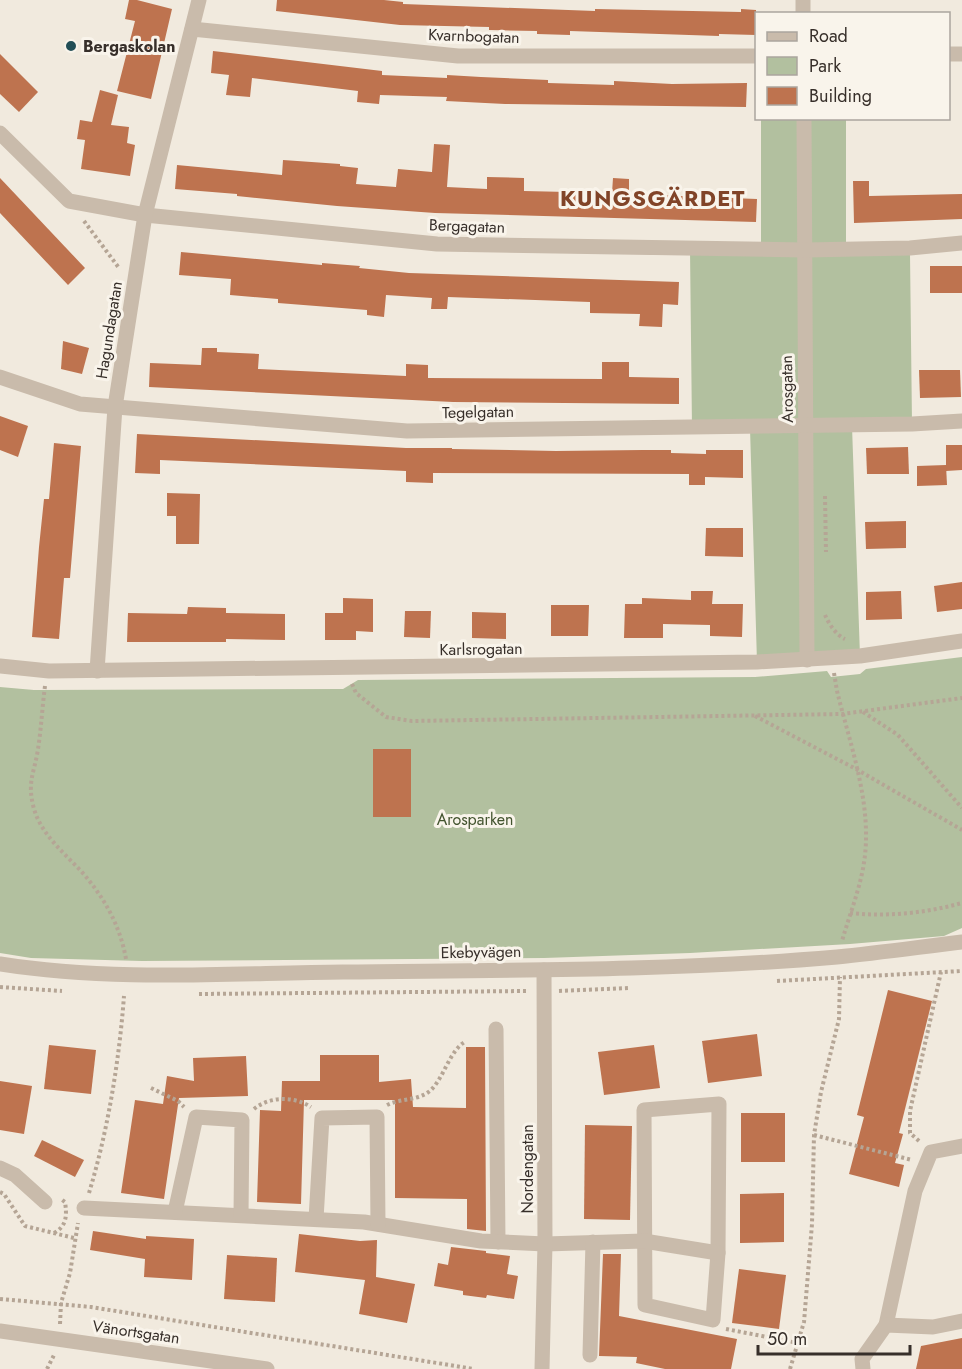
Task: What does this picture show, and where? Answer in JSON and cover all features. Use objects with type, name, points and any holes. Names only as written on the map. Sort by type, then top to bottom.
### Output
[{"type":"street","name":"Hagundagatan","points":[[97,671],[115,406],[145,215],[199,0]]},
{"type":"street","name":"Kvarnbogatan","points":[[192,29],[458,56],[755,56]]},
{"type":"street","name":"Arosgatan","points":[[804,120],[807,660]]},
{"type":"street","points":[[0,133],[69,201]]},
{"type":"street","name":"Bergagatan","points":[[69,201],[145,215],[436,244],[805,250],[910,248],[962,243]]},
{"type":"street","name":"Tegelgatan","points":[[0,377],[80,404],[407,431],[805,426],[962,421]]},
{"type":"street","name":"Karlsrogatan","points":[[0,666],[49,672],[757,662],[860,656],[962,641]]},
{"type":"street","name":"Ekebyvägen","points":[[0,964],[31,969],[138,974],[544,970],[690,966],[837,957],[962,942]]},
{"type":"street","name":"Nordengatan","points":[[542,1369],[545,1244],[544,970]]},
{"type":"street","points":[[496,1029],[498,1242]]},
{"type":"street","points":[[719,1104],[718,1253],[713,1320],[645,1305],[644,1241],[644,1110],[719,1104]]},
{"type":"street","points":[[176,1212],[196,1117],[242,1120],[241,1215]]},
{"type":"street","points":[[316,1219],[322,1118],[377,1117],[378,1224]]},
{"type":"street","points":[[863,1369],[862,1359],[886,1324],[915,1191],[928,1158],[962,1146]]},
{"type":"street","points":[[0,1168],[15,1175],[45,1202]]},
{"type":"street","points":[[84,1208],[378,1224],[481,1241],[545,1244],[644,1241],[718,1253]]},
{"type":"street","points":[[590,1356],[593,1242]]},
{"type":"street","points":[[886,1324],[933,1327],[962,1321]]},
{"type":"street","name":"Vänortsgatan","points":[[0,1331],[267,1369]]},
{"type":"path","points":[[69,201],[134,288]]},
{"type":"path","points":[[790,1369],[804,1322],[812,1224],[814,1135],[821,1092],[839,1019],[841,978],[837,957],[859,885],[865,855],[864,807],[837,691],[832,657]]},
{"type":"path","points":[[346,669],[356,693],[369,704],[386,717],[412,722],[843,714],[962,698]]},
{"type":"path","points":[[49,672],[45,682],[37,754],[30,782],[33,805],[39,821],[50,838],[100,896],[122,937],[126,959]]},
{"type":"path","points":[[862,711],[898,735],[962,808]]},
{"type":"path","points":[[754,715],[856,769],[962,830]]},
{"type":"path","points":[[850,913],[902,914],[961,905]]},
{"type":"path","points":[[928,1158],[910,1133],[910,1112],[941,972]]},
{"type":"path","points":[[47,1369],[59,1339],[61,1303],[70,1273],[78,1223],[93,1178],[114,1080],[120,1045],[124,996]]},
{"type":"path","points":[[377,1117],[386,1106],[397,1100],[422,1096],[432,1089],[458,1046],[466,1041]]},
{"type":"path","points":[[151,1088],[178,1101],[196,1117]]},
{"type":"path","points":[[242,1120],[257,1106],[269,1100],[283,1099],[301,1101],[322,1118]]},
{"type":"path","points":[[814,1135],[928,1158]]},
{"type":"path","points":[[0,1192],[4,1194],[25,1226],[75,1238]]},
{"type":"path","points":[[45,1202],[78,1223]]},
{"type":"path","points":[[0,1299],[61,1303],[474,1369]]},
{"type":"path","points":[[713,1320],[725,1329],[798,1343]]},
{"type":"green space","points":[[761,120],[846,120],[846,248],[910,254],[912,424],[852,426],[860,656],[757,662],[750,428],[692,428],[690,249],[761,251]]},
{"type":"green space","name":"Arosparken","points":[[962,657],[962,928],[944,936],[690,953],[544,958],[142,961],[31,958],[0,953],[0,687],[34,690],[343,689],[358,680],[755,677],[827,671],[831,677],[860,674],[866,669]]},
{"type":"building","points":[[129,0],[172,9],[151,99],[117,91],[135,21],[125,19]]},
{"type":"building","points":[[277,0],[384,0],[403,2],[403,4],[595,11],[595,9],[741,12],[741,9],[756,10],[756,12],[755,35],[719,34],[719,36],[570,31],[570,35],[537,34],[537,31],[489,30],[489,27],[400,25],[276,11]]},
{"type":"building","points":[[213,51],[382,71],[382,75],[447,78],[447,75],[548,80],[548,83],[614,85],[614,81],[672,84],[747,83],[746,107],[505,104],[446,101],[447,97],[380,95],[379,104],[357,102],[358,91],[252,78],[250,97],[226,95],[229,75],[211,73]]},
{"type":"building","points":[[0,54],[38,92],[19,112],[0,94]]},
{"type":"building","points":[[100,90],[118,95],[111,125],[129,127],[127,143],[135,145],[130,176],[81,169],[85,140],[77,139],[80,120],[92,122]]},
{"type":"building","points":[[434,144],[450,145],[447,187],[487,189],[487,177],[524,178],[524,191],[612,193],[613,178],[629,179],[629,194],[757,199],[756,222],[435,213],[337,206],[175,189],[177,165],[282,175],[283,160],[340,164],[340,166],[358,168],[356,184],[396,187],[398,169],[432,172]]},
{"type":"building","points":[[0,178],[85,268],[68,285],[0,213]]},
{"type":"building","points":[[853,181],[869,181],[869,196],[962,194],[962,219],[854,223]]},
{"type":"building","points":[[181,252],[322,265],[322,263],[360,266],[359,268],[409,273],[679,282],[678,305],[663,304],[662,327],[639,326],[640,314],[590,313],[590,302],[448,297],[447,309],[431,309],[432,298],[386,295],[384,317],[367,315],[367,310],[278,303],[278,299],[230,295],[231,279],[179,275]]},
{"type":"building","points":[[930,266],[962,266],[962,293],[930,293]]},
{"type":"building","points":[[63,341],[89,348],[82,374],[61,369]]},
{"type":"building","points":[[202,348],[217,348],[217,352],[259,354],[258,369],[406,376],[406,364],[428,365],[428,378],[602,379],[602,362],[629,362],[629,377],[679,378],[679,404],[453,402],[149,387],[150,363],[201,365]]},
{"type":"building","points":[[919,370],[960,370],[961,397],[920,398]]},
{"type":"building","points":[[0,416],[28,426],[18,457],[0,450]]},
{"type":"building","points":[[137,434],[406,448],[556,451],[671,450],[671,453],[706,454],[706,450],[743,450],[743,478],[705,477],[705,485],[689,485],[689,474],[433,473],[433,483],[406,482],[406,471],[160,460],[160,474],[135,473]]},
{"type":"building","points":[[54,443],[81,446],[70,578],[64,578],[59,639],[32,637],[44,499],[49,499]]},
{"type":"building","points":[[946,445],[962,445],[962,470],[946,471]]},
{"type":"building","points":[[908,447],[909,474],[867,474],[866,448]]},
{"type":"building","points":[[946,465],[947,485],[917,486],[917,466]]},
{"type":"building","points":[[167,493],[200,494],[199,544],[176,544],[176,516],[167,516]]},
{"type":"building","points":[[906,521],[906,548],[866,549],[865,522]]},
{"type":"building","points":[[706,528],[743,528],[743,557],[705,556]]},
{"type":"building","points":[[962,582],[962,609],[937,612],[934,586]]},
{"type":"building","points":[[691,591],[713,591],[712,604],[743,604],[742,637],[710,636],[710,625],[663,624],[663,638],[624,638],[625,604],[642,604],[642,598],[691,600]]},
{"type":"building","points":[[901,591],[902,619],[866,620],[866,592]]},
{"type":"building","points":[[343,598],[373,599],[373,632],[356,631],[356,640],[325,640],[325,613],[343,613]]},
{"type":"building","points":[[551,605],[589,605],[588,636],[551,636]]},
{"type":"building","points":[[188,607],[226,608],[226,613],[285,614],[285,640],[127,642],[128,613],[187,614]]},
{"type":"building","points":[[405,611],[431,611],[430,638],[404,637]]},
{"type":"building","points":[[472,612],[506,613],[506,639],[472,638]]},
{"type":"building","points":[[373,749],[411,749],[411,817],[373,817]]},
{"type":"building","points":[[888,990],[932,1001],[899,1133],[903,1134],[895,1163],[904,1165],[899,1187],[849,1174],[864,1117],[857,1115]]},
{"type":"building","points":[[757,1034],[762,1076],[708,1083],[702,1041]]},
{"type":"building","points":[[49,1045],[96,1050],[91,1094],[44,1089]]},
{"type":"building","points":[[654,1045],[660,1088],[604,1095],[598,1052]]},
{"type":"building","points":[[466,1047],[485,1047],[486,1231],[467,1229],[467,1199],[395,1198],[395,1100],[304,1100],[301,1204],[257,1202],[260,1110],[281,1111],[282,1081],[320,1081],[320,1055],[379,1055],[379,1082],[411,1079],[413,1107],[466,1108]]},
{"type":"building","points":[[246,1056],[248,1096],[179,1098],[164,1199],[121,1193],[135,1100],[163,1104],[167,1076],[194,1081],[193,1058]]},
{"type":"building","points":[[0,1081],[32,1086],[24,1134],[0,1130]]},
{"type":"building","points":[[741,1113],[785,1113],[785,1162],[741,1162]]},
{"type":"building","points":[[585,1125],[632,1126],[630,1220],[584,1219]]},
{"type":"building","points":[[42,1140],[84,1160],[75,1177],[34,1156]]},
{"type":"building","points":[[784,1193],[784,1242],[740,1243],[740,1194]]},
{"type":"building","points":[[93,1231],[146,1239],[146,1236],[194,1239],[192,1280],[144,1277],[145,1259],[90,1250]]},
{"type":"building","points":[[299,1234],[360,1241],[377,1240],[376,1277],[415,1284],[407,1323],[359,1314],[365,1280],[295,1272]]},
{"type":"building","points":[[451,1247],[510,1256],[507,1274],[518,1276],[514,1299],[487,1295],[486,1298],[463,1295],[463,1291],[434,1286],[438,1263],[448,1265]]},
{"type":"building","points":[[603,1254],[621,1254],[619,1316],[737,1339],[731,1369],[665,1369],[636,1363],[637,1357],[599,1356]]},
{"type":"building","points":[[227,1255],[277,1258],[275,1302],[224,1299]]},
{"type":"building","points":[[739,1269],[786,1275],[779,1329],[732,1323]]},
{"type":"building","points":[[962,1338],[962,1369],[916,1369],[921,1346]]},
{"type":"place","name":"Bergaskolan","points":[[71,46]]},
{"type":"district","name":"KUNGSGÄRDET","points":[[653,198]]}]
